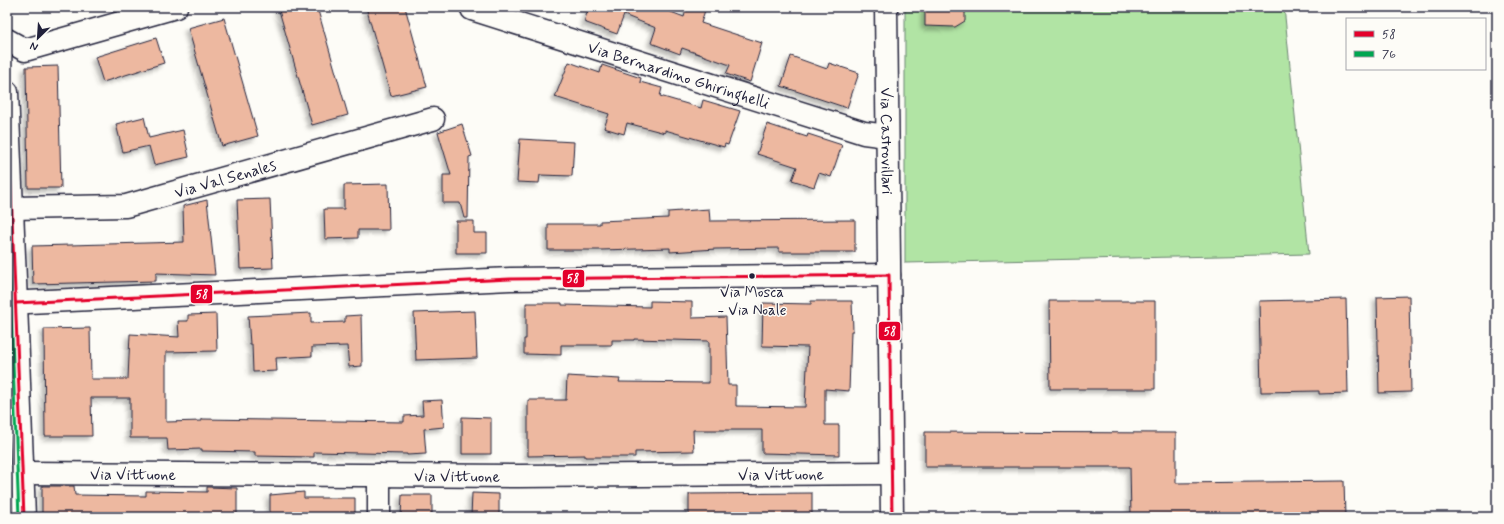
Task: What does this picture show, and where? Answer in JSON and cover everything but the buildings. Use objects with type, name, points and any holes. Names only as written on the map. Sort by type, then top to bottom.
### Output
[{"type":"street","points":[[7,40],[25,50],[176,7]]},
{"type":"street","name":"Via Castrovillari","points":[[886,7],[892,517]]},
{"type":"street","name":"Via Bernardino Ghiringhelli","points":[[472,8],[864,133],[887,136]]},
{"type":"street","points":[[7,92],[12,208],[12,303],[24,517]]},
{"type":"street","name":"Via Val Senales","points":[[12,208],[126,206],[434,119]]},
{"type":"street","points":[[12,303],[510,279],[889,275]]},
{"type":"street","name":"Via Vittuone","points":[[22,473],[527,476],[891,473]]},
{"type":"street","points":[[379,517],[380,475]]},
{"type":"green space","points":[[905,7],[1284,7],[1309,254],[905,263]]},
{"type":"transit line","name":"58","points":[[7,92],[24,517]]},
{"type":"transit line","name":"76","points":[[7,209],[19,517]]},
{"type":"transit line","name":"58","points":[[16,303],[510,279],[889,275],[892,517]]},
{"type":"place","name":"Via Mosca - Via Noale","points":[[752,276]]}]
